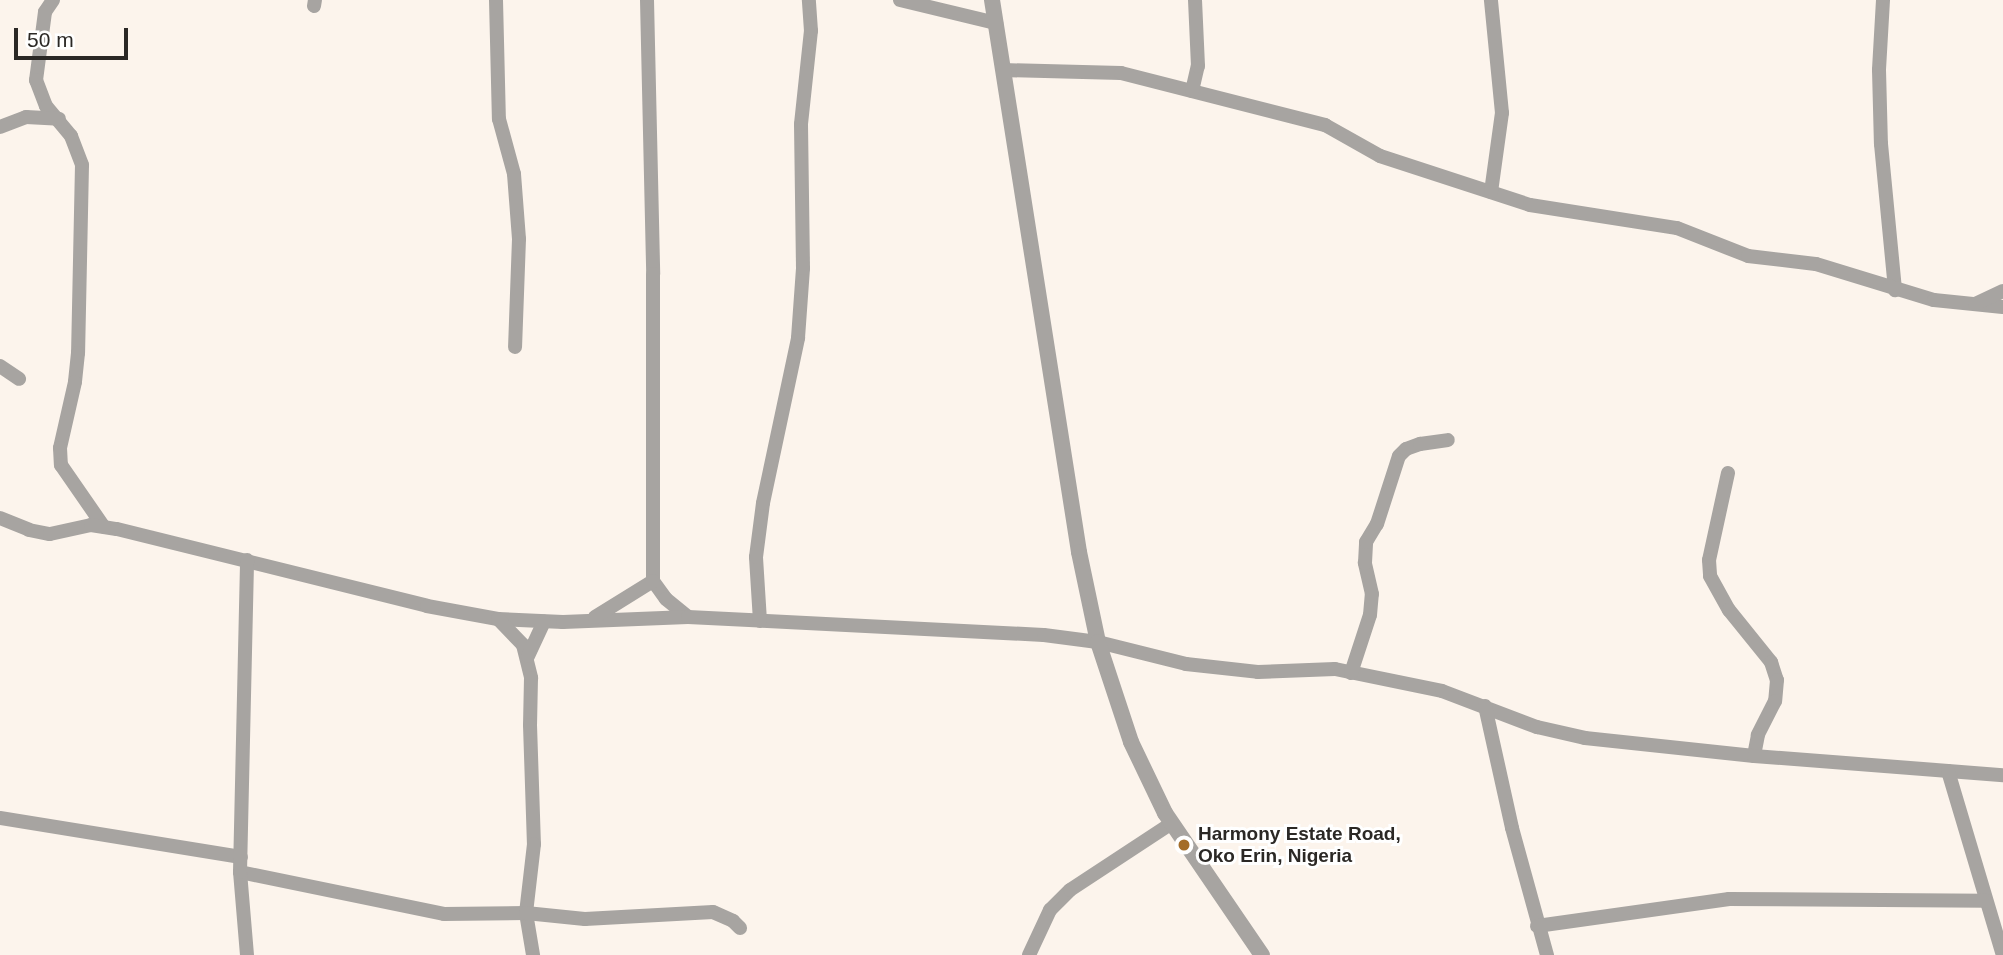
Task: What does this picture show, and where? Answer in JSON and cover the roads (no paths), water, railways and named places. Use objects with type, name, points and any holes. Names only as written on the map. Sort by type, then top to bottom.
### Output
[{"type":"street","points":[[53,0],[45,12],[36,80],[46,106],[71,136],[82,165],[78,353],[75,382],[60,448],[61,466],[104,527]]},
{"type":"street","points":[[496,0],[499,120],[514,174],[519,239],[515,347]]},
{"type":"street","points":[[647,0],[648,142],[653,274],[653,581],[666,599],[688,617]]},
{"type":"street","points":[[760,621],[756,557],[798,338],[803,268],[801,124],[811,31],[809,0]]},
{"type":"street","points":[[900,0],[996,23]]},
{"type":"street","points":[[992,0],[1076,539],[1098,642],[1130,742],[1172,823],[1262,955]]},
{"type":"street","points":[[1192,91],[1198,66],[1195,0]]},
{"type":"street","points":[[1490,192],[1502,113],[1491,0]]},
{"type":"street","points":[[1883,0],[1879,70],[1881,144],[1895,289]]},
{"type":"street","points":[[1003,70],[1121,74],[1325,125],[1380,156],[1530,205],[1676,228],[1748,256],[1816,264],[1934,300],[2003,307]]},
{"type":"street","points":[[0,127],[26,117],[59,119]]},
{"type":"street","points":[[1974,305],[2003,291]]},
{"type":"street","points":[[0,366],[19,379]]},
{"type":"street","points":[[1351,673],[1370,615],[1372,594],[1365,563],[1366,542],[1377,524],[1399,456],[1406,449],[1420,444],[1448,440]]},
{"type":"street","points":[[1728,473],[1709,560],[1710,576],[1729,610],[1772,662],[1777,680],[1775,701],[1758,735],[1754,756]]},
{"type":"street","points":[[0,518],[29,530],[50,534],[75,527],[104,527],[414,603],[498,619],[544,621],[688,617],[979,631],[1098,642],[1186,664],[1258,672],[1315,668],[1351,673],[1442,691],[1537,727],[1585,738],[1754,756],[2003,775]]},
{"type":"street","points":[[247,560],[243,606],[240,872],[247,955]]},
{"type":"street","points":[[592,619],[653,581]]},
{"type":"street","points":[[498,619],[516,635],[528,656],[531,678],[534,844],[526,913],[533,955]]},
{"type":"street","points":[[528,656],[544,621]]},
{"type":"street","points":[[1485,706],[1537,926],[1547,955]]},
{"type":"street","points":[[1948,771],[2003,955]]},
{"type":"street","points":[[0,818],[241,857]]},
{"type":"street","points":[[1029,955],[1050,910],[1070,890],[1172,823]]},
{"type":"street","points":[[240,872],[444,914],[526,913],[584,919],[713,912],[733,920],[740,928]]},
{"type":"street","points":[[1537,926],[1729,900],[1986,901]]},
{"type":"place","name":"Harmony Estate Road, Oko Erin, Nigeria","points":[[1184,845]]}]
